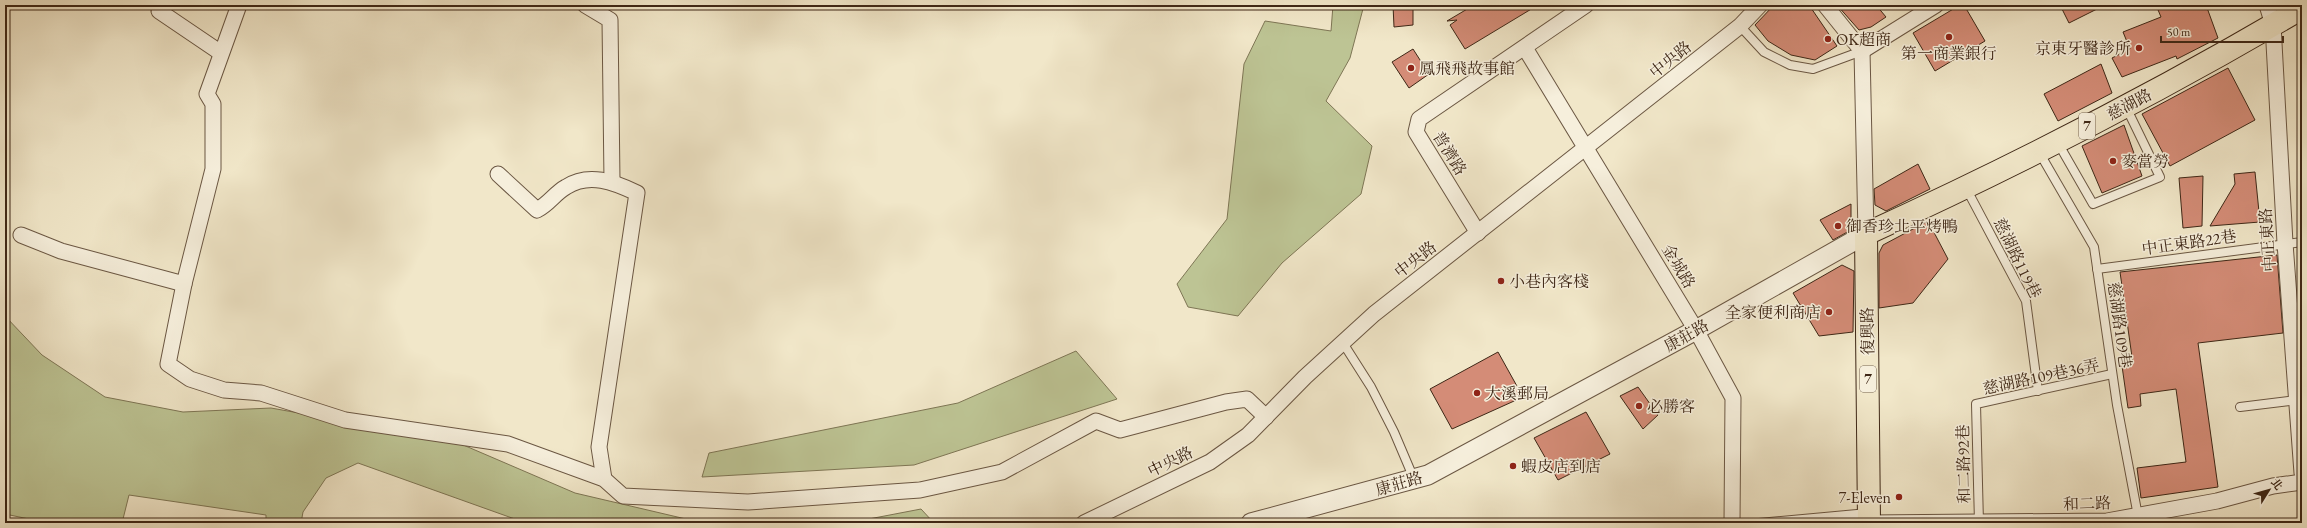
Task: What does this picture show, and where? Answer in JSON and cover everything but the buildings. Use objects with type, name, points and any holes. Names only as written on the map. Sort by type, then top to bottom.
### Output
[{"type":"main road","name":"慈湖路","points":[[1866,234],[1966,188],[2126,107],[2270,15],[2302,8]]},
{"type":"main road","name":"復興路","points":[[1866,234],[1869,520]]},
{"type":"street","points":[[240,5],[221,52],[207,94],[214,104],[213,170],[184,284],[168,364],[190,379],[224,390],[261,393],[345,420],[508,444],[604,480],[623,496],[748,502],[920,490],[1002,472],[1096,421],[1120,430],[1226,402],[1247,400],[1266,416]]},
{"type":"street","points":[[585,5],[610,20],[612,181]]},
{"type":"street","name":"普濟路","points":[[1478,233],[1416,132],[1419,119],[1586,5]]},
{"type":"street","name":"中央路","points":[[1084,523],[1210,462],[1248,436],[1266,416],[1374,314],[1586,149],[1740,26],[1760,5]]},
{"type":"street","points":[[1825,5],[1862,51],[1866,234]]},
{"type":"street","points":[[1862,51],[1936,5]]},
{"type":"street","points":[[159,11],[221,52]]},
{"type":"street","name":"中正東路","points":[[2270,15],[2284,243],[2302,473]]},
{"type":"street","name":"金城路","points":[[1525,48],[1696,330],[1733,398],[1732,523]]},
{"type":"street","points":[[498,174],[537,210],[546,206],[565,187],[583,179],[612,181],[636,193],[599,448],[604,480]]},
{"type":"street","name":"康莊路","points":[[1255,523],[1428,475],[1696,330],[1866,234]]},
{"type":"street","points":[[21,235],[61,251],[184,284]]},
{"type":"street","name":"和二路","points":[[1869,520],[2017,523],[2107,521],[2217,501],[2273,486],[2302,482]]},
{"type":"lane","points":[[1740,26],[1764,52],[1790,65],[1813,69],[1862,51]]},
{"type":"lane","points":[[2047,146],[2093,204],[2160,177],[2126,107]]},
{"type":"lane","name":"慈湖路109巷","points":[[2047,146],[2094,247],[2112,374],[2138,516]]},
{"type":"lane","name":"慈湖路119巷","points":[[1966,188],[2026,301],[2038,392]]},
{"type":"lane","name":"中正東路22巷","points":[[2097,269],[2284,243],[2302,242]]},
{"type":"lane","points":[[1343,343],[1371,387],[1394,432],[1414,479]]},
{"type":"lane","name":"慈湖路109巷36弄","points":[[1976,404],[2038,392],[2112,374]]},
{"type":"lane","points":[[2240,407],[2296,400]]},
{"type":"lane","name":"和二路92巷","points":[[1976,404],[1979,522]]},
{"type":"lane","points":[[1759,523],[1869,520]]},
{"type":"green space","points":[[1333,5],[1364,5],[1350,58],[1326,101],[1372,146],[1361,194],[1282,263],[1238,316],[1188,307],[1177,284],[1227,219],[1244,64],[1265,21],[1331,31]]},
{"type":"green space","points":[[5,316],[42,355],[105,397],[183,412],[271,408],[454,441],[575,493],[703,523],[526,523],[358,463],[326,478],[303,512],[301,523],[266,523],[266,515],[129,495],[122,523],[48,523],[5,514]]},
{"type":"green space","points":[[1076,351],[1117,399],[914,465],[702,477],[709,453],[958,403]]},
{"type":"green space","points":[[921,509],[934,523],[848,523]]},
{"type":"place","name":"第一商業銀行","points":[[1949,37]]},
{"type":"place","name":"OK超商","points":[[1828,39]]},
{"type":"place","name":"京東牙醫診所","points":[[2139,48]]},
{"type":"place","name":"鳳飛飛故事館","points":[[1411,68]]},
{"type":"place","name":"麥當勞","points":[[2113,161]]},
{"type":"place","name":"御香珍北平烤鴨","points":[[1838,226]]},
{"type":"place","name":"小巷內客棧","points":[[1501,281]]},
{"type":"place","name":"全家便利商店","points":[[1829,312]]},
{"type":"place","name":"大溪郵局","points":[[1477,393]]},
{"type":"place","name":"必勝客","points":[[1639,406]]},
{"type":"place","name":"蝦皮店到店","points":[[1513,466]]},
{"type":"place","name":"7-Eleven","points":[[1899,497]]}]
